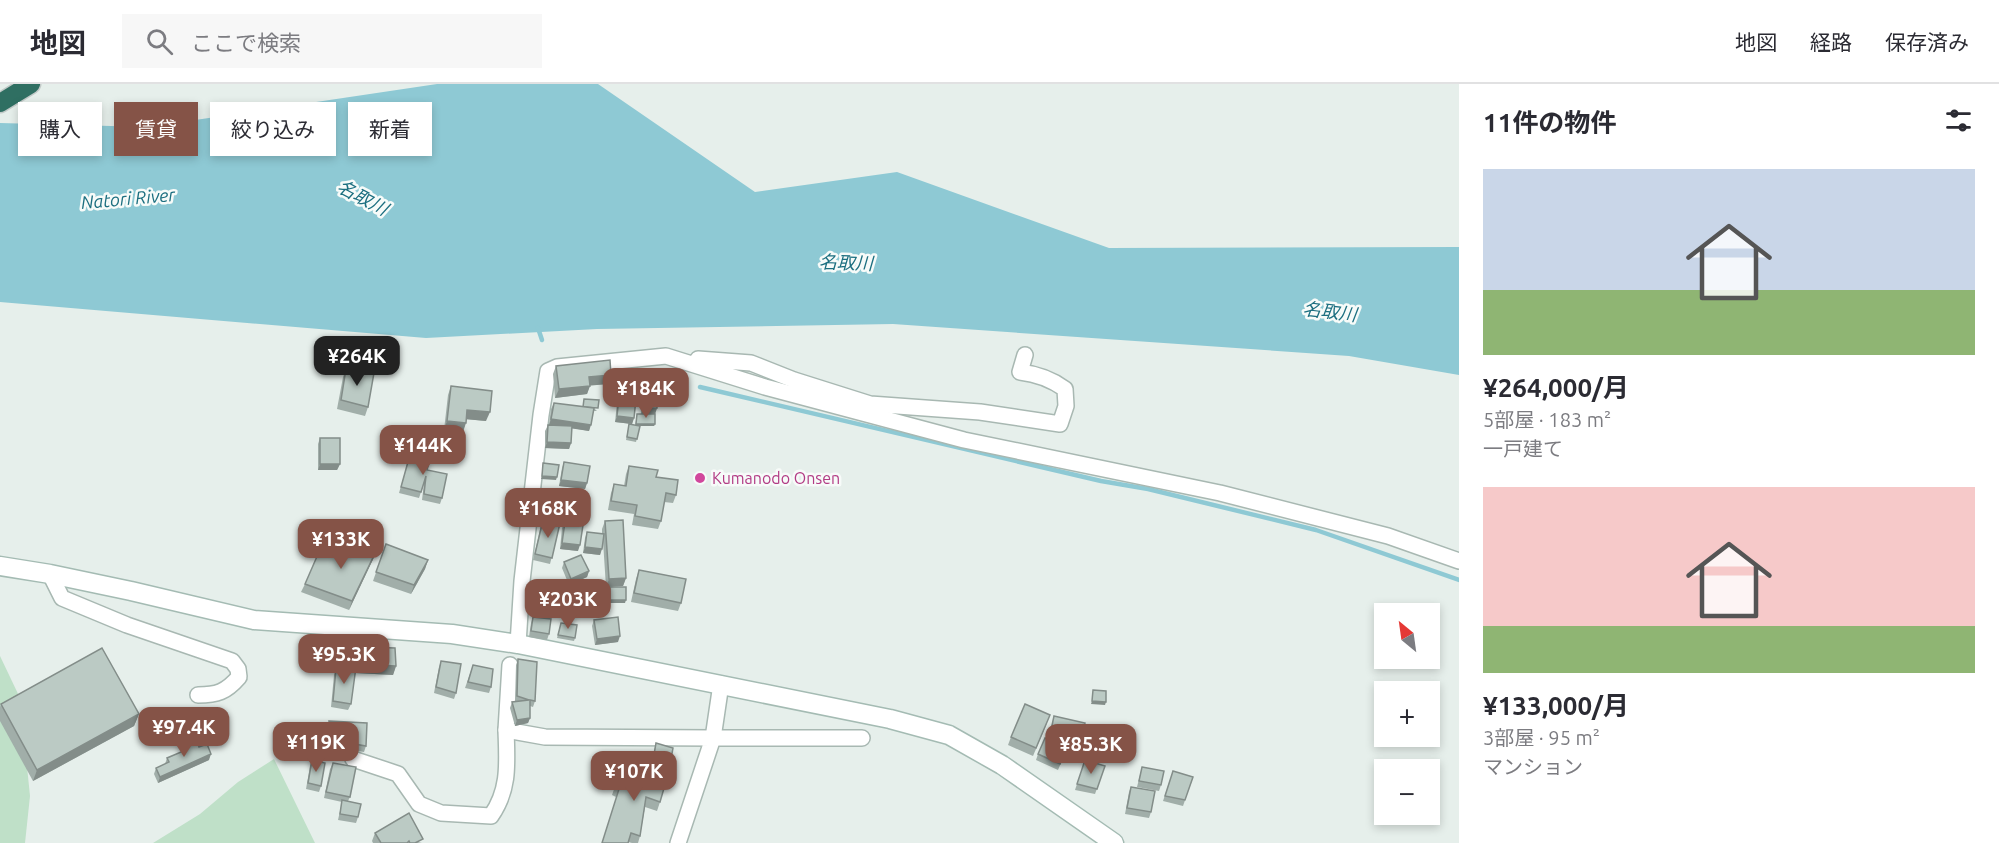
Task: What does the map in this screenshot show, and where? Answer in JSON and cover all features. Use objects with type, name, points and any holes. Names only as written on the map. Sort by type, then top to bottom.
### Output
[{"type":"highway","points":[[0,104],[31,84]]},
{"type":"street","points":[[671,358],[751,363],[794,380],[870,404],[980,412],[1060,424],[1066,406],[1065,389],[1045,377],[1020,372],[1025,355]]},
{"type":"street","points":[[518,644],[522,581],[548,371],[557,367],[666,356],[765,387],[964,440],[1220,493],[1388,536],[1459,561]]},
{"type":"street","points":[[0,566],[131,591],[254,620],[452,634],[518,644],[890,719],[949,735],[1002,765],[1114,843]]},
{"type":"street","points":[[50,574],[62,598],[127,626],[232,661],[238,669],[239,677],[232,686],[216,695],[198,695]]},
{"type":"street","points":[[353,759],[398,774],[419,804],[441,813],[491,816],[498,806],[508,776],[506,730],[510,665]]},
{"type":"street","points":[[678,843],[713,738],[721,684]]},
{"type":"street","points":[[506,730],[545,736],[862,738]]},
{"type":"green space","points":[[0,656],[20,698],[30,796],[25,843],[0,843]]},
{"type":"green space","points":[[274,759],[315,843],[153,843],[200,814],[238,782]]},
{"type":"water","points":[[437,84],[598,84],[755,192],[897,172],[1109,248],[1459,247],[1459,375],[1349,356],[893,324],[597,329],[426,338],[0,302],[0,123],[18,123],[18,156],[102,156],[102,126],[114,126],[114,156],[198,156],[198,120],[210,118],[210,156],[336,156],[336,102],[316,102]]},
{"type":"building","points":[[610,360],[611,375],[589,377],[590,386],[559,389],[556,366]]},
{"type":"building","points":[[346,369],[374,373],[368,407],[341,400]]},
{"type":"building","points":[[657,384],[657,408],[643,409],[643,385]]},
{"type":"building","points":[[451,386],[492,391],[490,412],[467,410],[466,423],[447,421]]},
{"type":"building","points":[[620,387],[637,389],[634,418],[617,416]]},
{"type":"building","points":[[584,399],[599,400],[598,408],[583,407]]},
{"type":"building","points":[[554,403],[594,408],[591,425],[551,419]]},
{"type":"building","points":[[637,414],[655,414],[655,424],[636,424]]},
{"type":"building","points":[[629,424],[640,426],[637,439],[627,437]]},
{"type":"building","points":[[548,425],[572,426],[571,443],[547,442]]},
{"type":"building","points":[[320,438],[340,438],[340,464],[320,464]]},
{"type":"building","points":[[411,451],[431,456],[427,470],[447,474],[442,498],[424,494],[426,476],[421,492],[401,487]]},
{"type":"building","points":[[564,462],[590,466],[587,483],[561,480]]},
{"type":"building","points":[[543,463],[559,465],[557,477],[542,476]]},
{"type":"building","points":[[629,466],[658,470],[656,477],[678,480],[676,495],[666,493],[661,521],[635,516],[637,505],[611,501],[614,484],[626,486]]},
{"type":"building","points":[[543,500],[568,503],[565,518],[541,515]]},
{"type":"building","points":[[543,520],[560,523],[552,558],[535,554]]},
{"type":"building","points":[[623,520],[626,578],[609,579],[605,521]]},
{"type":"building","points":[[565,522],[583,525],[580,545],[562,543]]},
{"type":"building","points":[[587,532],[604,534],[602,549],[585,547]]},
{"type":"building","points":[[353,540],[378,547],[352,601],[305,584],[322,545],[347,555]]},
{"type":"building","points":[[386,544],[428,560],[414,585],[376,572]]},
{"type":"building","points":[[581,555],[589,571],[571,579],[564,562]]},
{"type":"building","points":[[639,570],[686,579],[681,603],[634,593]]},
{"type":"building","points":[[573,582],[585,582],[584,596],[572,595]]},
{"type":"building","points":[[610,587],[626,587],[626,600],[610,600]]},
{"type":"building","points":[[533,590],[547,591],[546,611],[531,610]]},
{"type":"building","points":[[570,598],[586,600],[584,614],[569,612]]},
{"type":"building","points":[[533,617],[551,619],[549,634],[531,631]]},
{"type":"building","points":[[618,617],[620,636],[597,639],[594,620]]},
{"type":"building","points":[[561,623],[577,625],[575,638],[558,635]]},
{"type":"building","points":[[340,646],[395,648],[396,666],[341,663]]},
{"type":"building","points":[[102,648],[139,714],[37,770],[1,704]]},
{"type":"building","points":[[518,659],[537,662],[535,701],[530,700],[530,718],[517,720],[512,702],[529,700],[517,696]]},
{"type":"building","points":[[441,661],[461,664],[456,693],[436,687]]},
{"type":"building","points":[[473,665],[493,669],[491,687],[468,682]]},
{"type":"building","points":[[356,667],[351,704],[333,701],[336,669]]},
{"type":"building","points":[[1093,690],[1106,691],[1106,702],[1092,701]]},
{"type":"building","points":[[1025,704],[1050,715],[1036,748],[1011,737]]},
{"type":"building","points":[[1054,716],[1085,723],[1080,742],[1050,735]]},
{"type":"building","points":[[329,721],[367,723],[366,746],[332,740]]},
{"type":"building","points":[[1045,738],[1067,749],[1060,764],[1038,754]]},
{"type":"building","points":[[196,739],[199,747],[207,744],[211,754],[160,777],[156,768],[169,762],[167,758],[186,750],[183,745]]},
{"type":"building","points":[[656,743],[673,748],[669,770],[652,766]]},
{"type":"building","points":[[312,760],[325,763],[321,786],[308,783]]},
{"type":"building","points":[[1085,760],[1105,766],[1097,789],[1077,784]]},
{"type":"building","points":[[333,763],[356,767],[350,797],[326,792]]},
{"type":"building","points":[[631,764],[669,771],[660,802],[646,797],[640,836],[631,833],[628,843],[602,843],[619,789],[622,789],[615,787],[618,778],[627,775]]},
{"type":"building","points":[[1142,767],[1164,771],[1161,785],[1139,781]]},
{"type":"building","points":[[1173,771],[1193,777],[1185,800],[1165,796]]},
{"type":"building","points":[[1131,787],[1155,791],[1151,812],[1127,808]]},
{"type":"building","points":[[342,800],[361,804],[358,817],[340,814]]},
{"type":"building","points":[[409,813],[423,839],[415,843],[409,841],[407,843],[381,843],[375,833]]},
{"type":"waterway","points":[[538,328],[542,340]]},
{"type":"waterway","points":[[700,387],[1101,481],[1148,489],[1316,530],[1459,580]]},
{"type":"place","name":"Kumanodo Onsen","points":[[700,478]]},
{"type":"water label","name":"名取川","points":[[363,197]]},
{"type":"water label","name":"Natori River","points":[[128,198]]},
{"type":"water label","name":"名取川","points":[[846,262]]},
{"type":"water label","name":"名取川","points":[[1330,311]]}]
